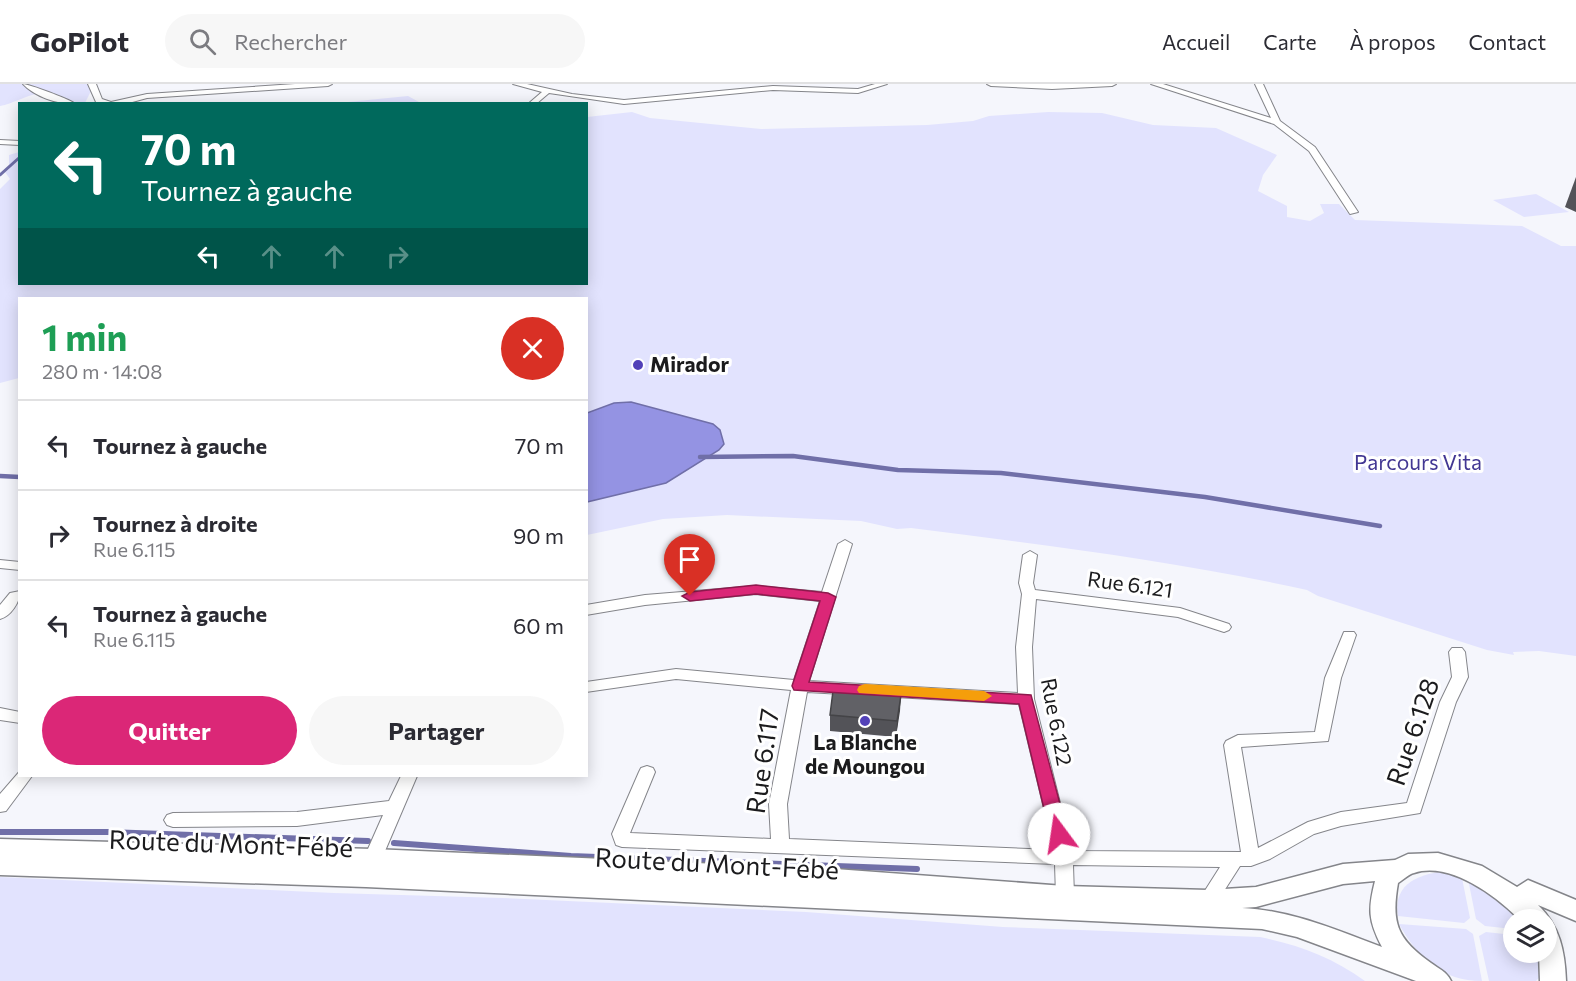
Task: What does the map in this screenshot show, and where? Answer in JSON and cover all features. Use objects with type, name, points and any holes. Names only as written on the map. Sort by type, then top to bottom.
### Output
[{"type":"street","points":[[27,84],[33,92],[50,95],[68,102]]},
{"type":"street","points":[[92,84],[99,100],[104,102]]},
{"type":"street","points":[[122,102],[147,96],[328,84]]},
{"type":"street","points":[[518,84],[609,102],[773,86],[858,91],[883,84]]},
{"type":"street","points":[[991,84],[1052,87],[1112,84]]},
{"type":"street","points":[[1155,84],[1277,122],[1312,149],[1353,212]]},
{"type":"street","points":[[1259,84],[1277,122]]},
{"type":"street","points":[[533,102],[547,91]]},
{"type":"street","points":[[0,142],[18,143]]},
{"type":"street","points":[[845,544],[800,686],[1026,699]]},
{"type":"street","name":"Rue 6.122","points":[[1030,555],[1026,582],[1029,594],[1024,647],[1026,699],[1064,856],[1065,896]]},
{"type":"street","points":[[0,564],[18,566]]},
{"type":"street","points":[[588,610],[645,600],[756,590],[828,597]]},
{"type":"street","points":[[0,614],[18,592]]},
{"type":"street","name":"Rue 6.121","points":[[1029,594],[1180,613],[1224,627]]},
{"type":"street","points":[[1208,900],[1242,859],[1232,746],[1238,741],[1322,737],[1333,678],[1349,635]]},
{"type":"street","name":"Rue 6.128","points":[[1242,859],[1264,854],[1308,829],[1341,819],[1414,808],[1448,702],[1460,677],[1456,652]]},
{"type":"street","name":"Rue 6.117","points":[[588,687],[676,674],[800,686],[778,804],[780,846]]},
{"type":"street","points":[[0,714],[18,717]]},
{"type":"street","points":[[647,772],[621,834],[622,840],[1024,857],[1242,859]]},
{"type":"street","points":[[0,806],[23,777]]},
{"type":"street","points":[[373,858],[409,777]]},
{"type":"street","points":[[173,820],[305,818],[396,807]]},
{"type":"street","name":"Route du Mont-Fébé","points":[[0,848],[373,858],[835,879],[1065,896],[1208,900],[1256,897],[1343,874],[1401,869],[1418,862],[1450,862],[1484,870],[1506,881]]},
{"type":"street","name":"Route du Mont-Fébé","points":[[0,866],[366,877],[1262,919],[1299,927],[1430,976]]},
{"type":"street","points":[[1401,869],[1387,881],[1380,898],[1382,918],[1392,940],[1430,976]]},
{"type":"street","points":[[1506,881],[1576,911]]},
{"type":"street","points":[[1506,881],[1529,897],[1547,916],[1559,937],[1562,967],[1553,981]]},
{"type":"green space","points":[[0,84],[92,84],[93,87],[86,102],[37,94],[0,106]]},
{"type":"green space","points":[[408,96],[419,102],[348,102]]},
{"type":"green space","name":"Parcours Vita","points":[[632,112],[650,118],[761,129],[927,125],[973,121],[989,116],[1048,112],[1102,113],[1153,125],[1216,128],[1277,155],[1263,175],[1258,191],[1287,206],[1287,217],[1310,221],[1324,213],[1320,204],[1339,204],[1355,220],[1522,226],[1561,246],[1576,246],[1576,656],[1539,651],[1513,652],[1514,655],[1487,650],[1318,596],[1307,590],[1208,570],[1109,554],[911,528],[897,529],[861,521],[727,515],[663,519],[588,535],[588,297],[18,297],[18,378],[0,383],[0,189],[10,179],[5,172],[9,169],[9,155],[18,152],[18,285],[588,285],[588,117]]},
{"type":"green space","points":[[1536,194],[1569,212],[1524,217],[1493,200]]},
{"type":"green space","points":[[1449,871],[1461,873],[1470,918],[1464,923],[1398,916],[1397,904],[1404,887],[1419,877]]},
{"type":"green space","points":[[1467,874],[1522,909],[1503,909],[1503,928],[1485,926],[1476,919]]},
{"type":"green space","points":[[0,877],[806,912],[1003,927],[1260,937],[1315,953],[1365,981],[0,981]]},
{"type":"green space","points":[[1399,924],[1466,929],[1473,934],[1482,981],[1455,977],[1443,972],[1423,957]]},
{"type":"green space","points":[[1486,932],[1503,934],[1503,963],[1548,963],[1549,967],[1536,981],[1489,981],[1479,936]]},
{"type":"shaded area","points":[[631,402],[713,424],[720,430],[724,444],[719,450],[666,483],[588,502],[588,413],[614,403]]},
{"type":"building","points":[[833,691],[901,695],[897,721],[830,715]]},
{"type":"waterway","points":[[0,175],[18,159]]},
{"type":"waterway","points":[[700,457],[793,456],[898,470],[1001,473],[1205,497],[1380,526]]},
{"type":"waterway","points":[[0,476],[18,477]]},
{"type":"waterway","points":[[0,832],[107,832],[368,841]]},
{"type":"waterway","points":[[394,843],[571,856],[917,869]]},
{"type":"slow traffic","points":[[865,690],[984,696]]},
{"type":"place","name":"Mirador","points":[[638,365]]},
{"type":"place","name":"La Blanche de Moungou","points":[[865,721]]},
{"type":"route","points":[[690,596],[756,590],[828,597],[800,686],[1026,699],[1059,834]]}]
